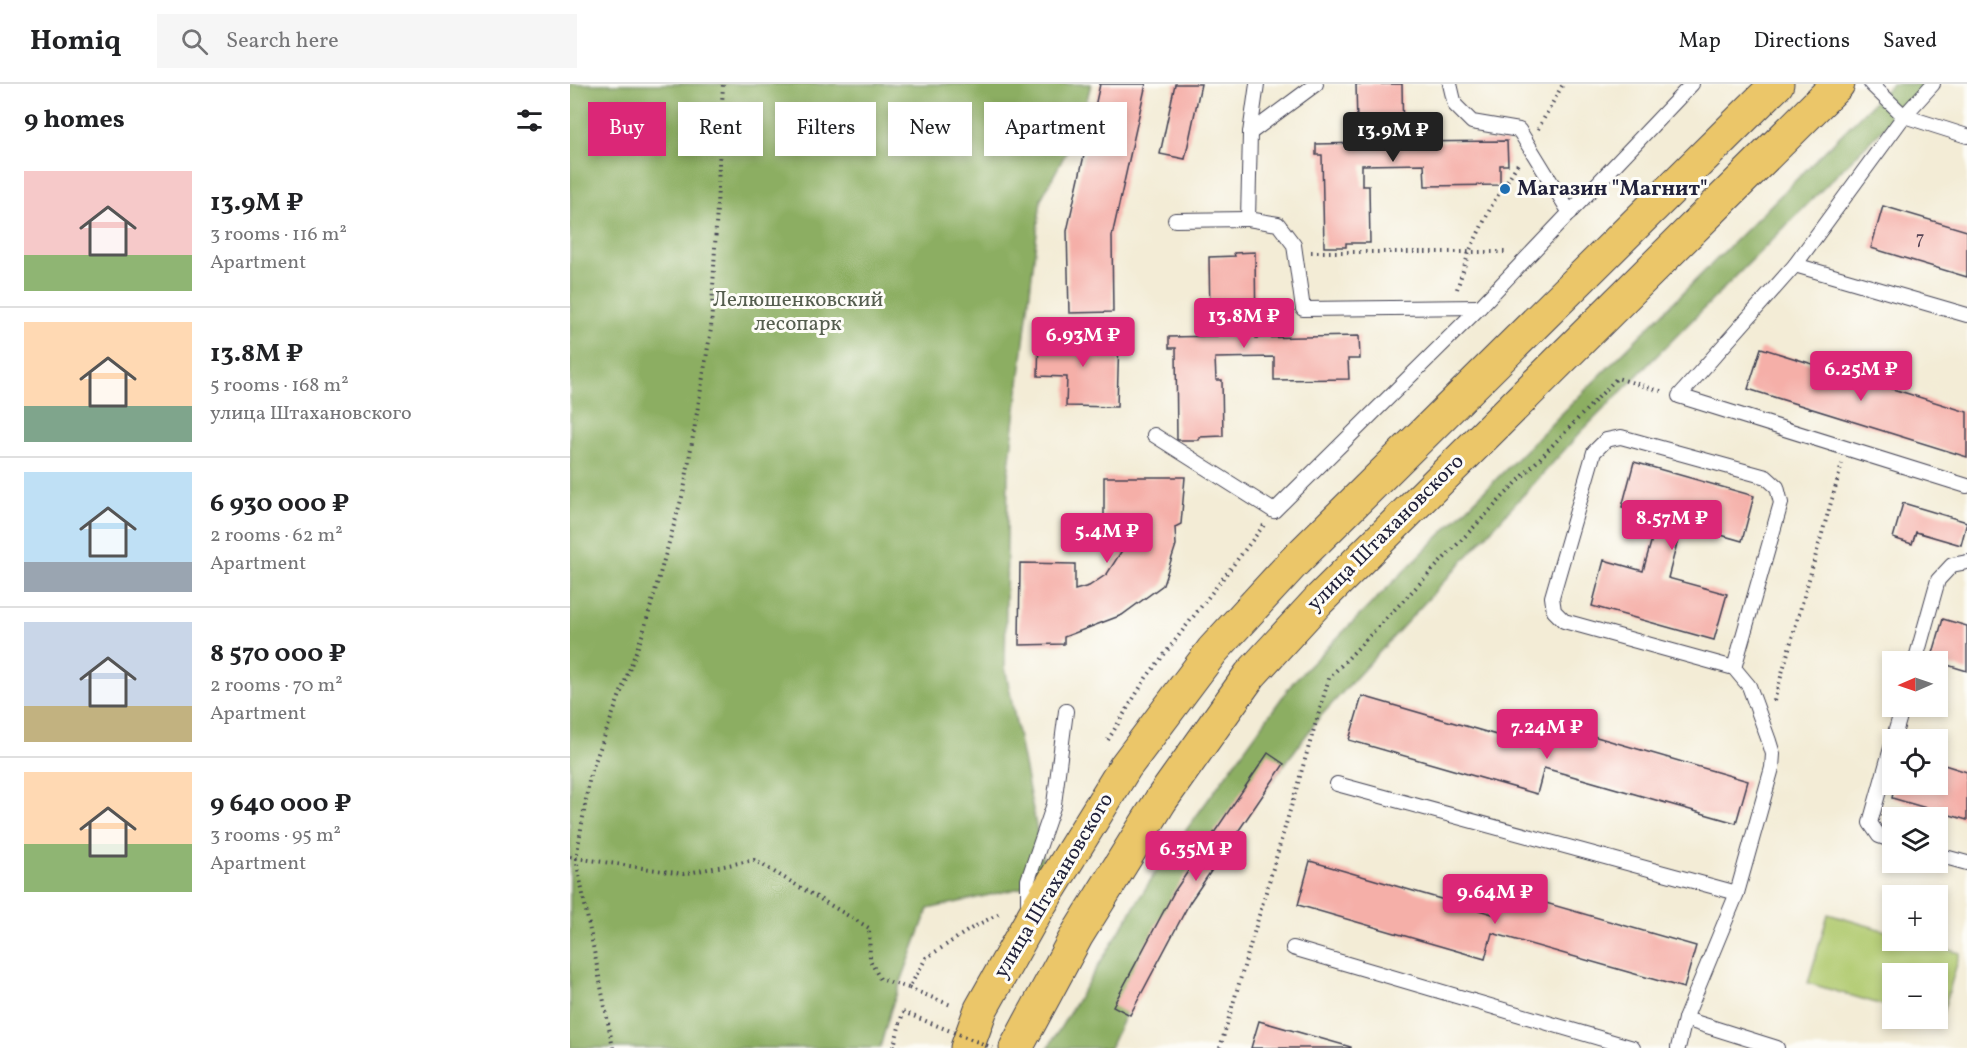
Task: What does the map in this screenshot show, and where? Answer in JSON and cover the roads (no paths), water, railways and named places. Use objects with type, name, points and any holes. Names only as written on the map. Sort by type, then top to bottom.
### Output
[{"type":"main road","name":"улица Штахановского","points":[[954,1038],[981,1009],[1016,918],[1213,650],[1294,561],[1777,84]]},
{"type":"main road","name":"улица Штахановского","points":[[1016,1048],[1077,935],[1161,800],[1250,675],[1319,600],[1838,84]]},
{"type":"lane","points":[[1248,219],[1250,133],[1257,84]]},
{"type":"lane","points":[[1250,133],[1316,84]]},
{"type":"lane","points":[[1450,84],[1455,105],[1472,122],[1519,130],[1570,213]]},
{"type":"lane","points":[[1155,435],[1274,511],[1480,307],[1692,84]]},
{"type":"lane","points":[[1871,84],[1904,116],[1967,136]]},
{"type":"lane","points":[[1933,84],[1904,116],[1795,265],[1679,396],[1967,486]]},
{"type":"lane","points":[[1175,220],[1248,219],[1278,224],[1294,245],[1303,309],[1480,307]]},
{"type":"lane","points":[[1795,265],[1967,315]]},
{"type":"lane","points":[[1678,1048],[1685,1019],[1737,893],[1772,768],[1773,754],[1749,686],[1734,668],[1564,621],[1554,611],[1552,597],[1594,452],[1606,440],[1621,437],[1766,477],[1777,487],[1781,503],[1734,668]]},
{"type":"lane","points":[[1918,651],[1938,580],[1952,565],[1967,562]]},
{"type":"lane","points":[[1016,918],[1054,804],[1066,711]]},
{"type":"lane","points":[[1882,780],[1870,823],[1882,838]]},
{"type":"lane","points":[[1337,784],[1737,893]]},
{"type":"lane","points":[[1948,858],[1967,863]]},
{"type":"lane","points":[[1293,948],[1633,1048]]},
{"type":"lane","points":[[1685,1019],[1777,1048]]},
{"type":"place","name":"Магазин \"Магнит\"","points":[[1505,189]]},
{"type":"park label","name":"Лелюшенковский лесопарк","points":[[798,312]]}]
